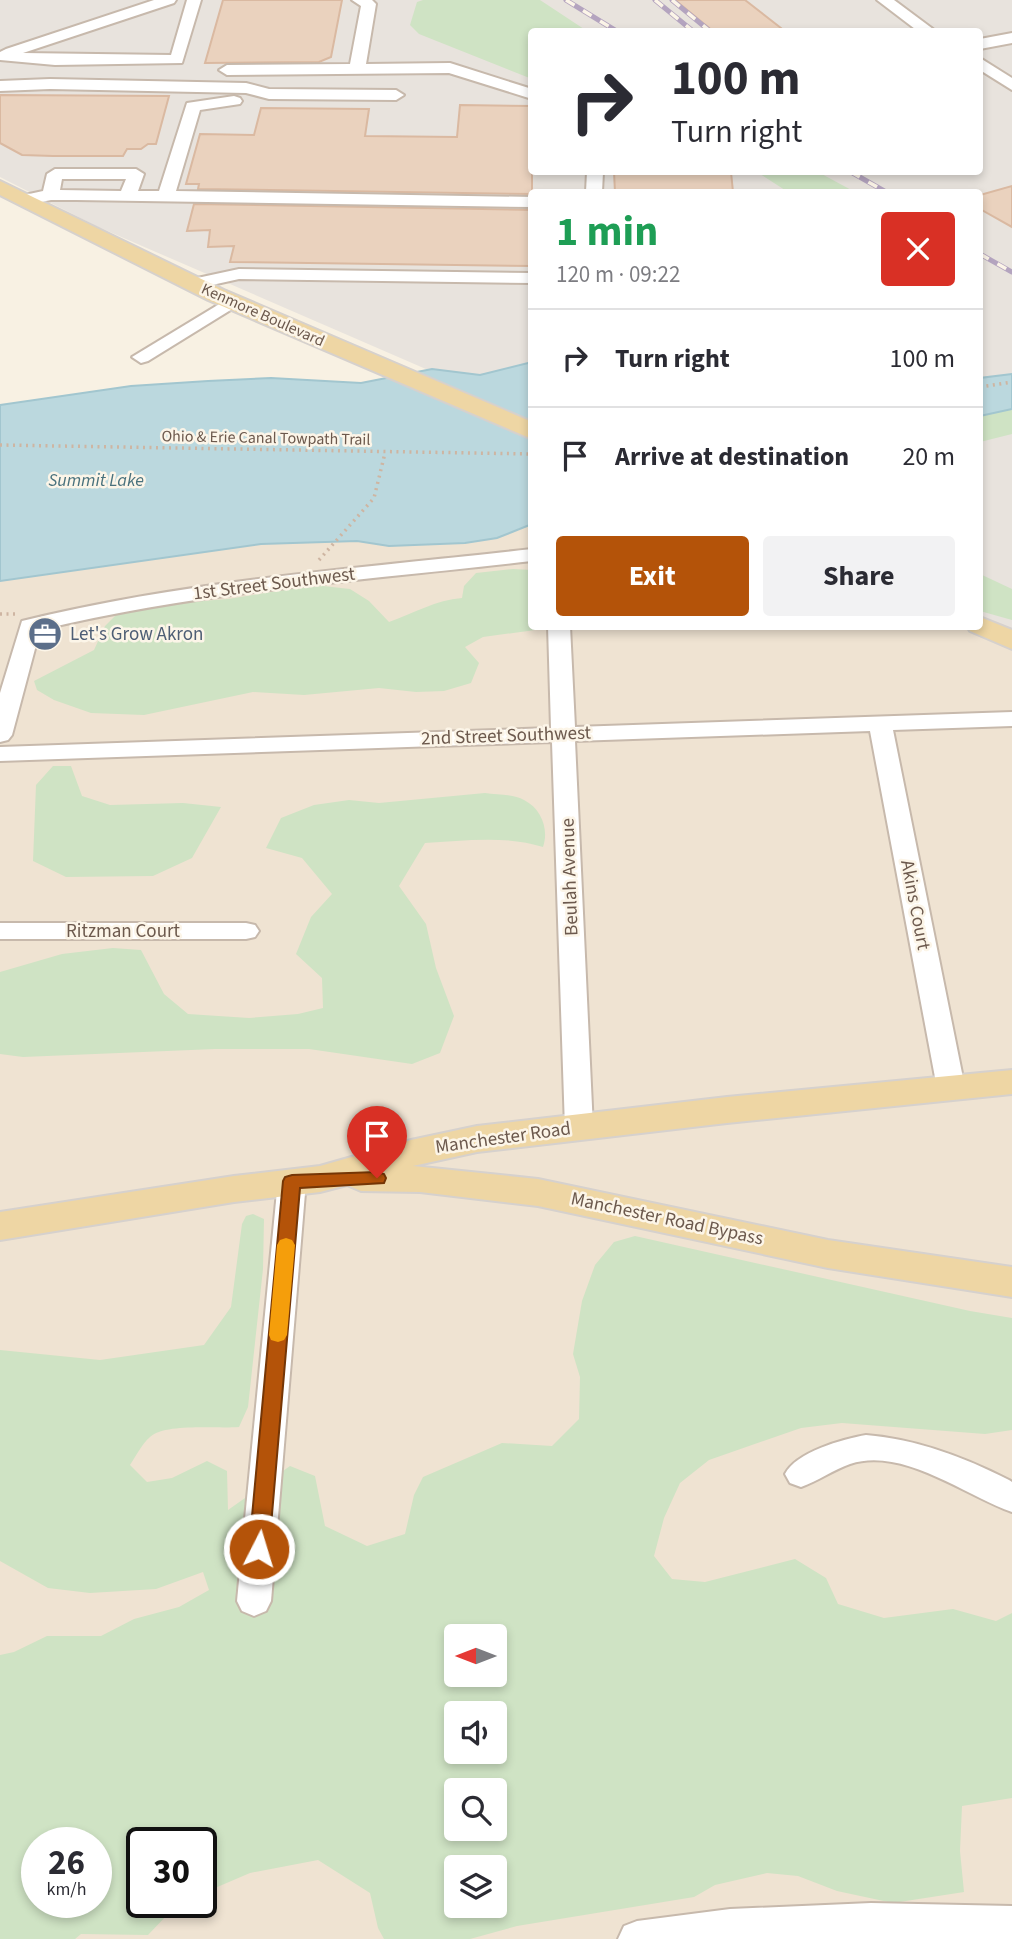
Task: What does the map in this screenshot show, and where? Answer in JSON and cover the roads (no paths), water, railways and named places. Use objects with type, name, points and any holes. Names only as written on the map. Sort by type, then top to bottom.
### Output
[{"type":"main road","name":"Kenmore Boulevard","points":[[0,187],[231,302],[528,429]]},
{"type":"main road","points":[[0,207],[26,200]]},
{"type":"main road","points":[[983,626],[1012,641]]},
{"type":"main road","name":"Manchester Road","points":[[0,1226],[306,1180],[452,1143],[727,1110],[1012,1082]]},
{"type":"main road","name":"Manchester Road Bypass","points":[[306,1180],[425,1179],[504,1187],[629,1210],[830,1254],[1012,1282]]},
{"type":"main road","points":[[830,1254],[906,1283],[1012,1305]]},
{"type":"street","points":[[1,57],[15,50],[169,0]]},
{"type":"street","points":[[1,57],[177,60],[194,0]]},
{"type":"street","points":[[357,70],[369,4],[359,0]]},
{"type":"street","points":[[884,0],[924,28]]},
{"type":"street","points":[[983,43],[1012,38]]},
{"type":"street","points":[[227,70],[357,70],[391,66],[450,68],[528,93]]},
{"type":"street","points":[[983,66],[1012,85]]},
{"type":"street","points":[[0,86],[50,84],[246,88],[269,94]]},
{"type":"street","points":[[166,196],[193,106],[269,94],[396,94]]},
{"type":"street","points":[[26,200],[51,195],[528,202]]},
{"type":"street","points":[[194,284],[220,277],[257,274],[528,278]]},
{"type":"street","points":[[141,357],[231,302]]},
{"type":"street","name":"1st Street Southwest","points":[[0,735],[30,626],[150,601],[324,577],[528,555]]},
{"type":"street","name":"Beulah Avenue","points":[[559,630],[579,1128]]},
{"type":"street","name":"2nd Street Southwest","points":[[0,754],[1012,719]]},
{"type":"street","name":"Akins Court","points":[[880,723],[951,1088]]},
{"type":"street","name":"Ritzman Court","points":[[0,930],[246,931]]},
{"type":"street","points":[[254,1601],[306,1180]]},
{"type":"street","points":[[801,1474],[851,1450],[886,1450],[917,1456],[964,1472],[1012,1498]]},
{"type":"street","points":[[637,1939],[684,1932],[796,1923],[874,1920],[1012,1924]]},
{"type":"water","name":"Summit Lake","points":[[528,363],[528,526],[497,538],[465,543],[389,546],[357,541],[261,544],[0,581],[0,405],[131,386],[208,381],[271,378],[361,383],[432,369],[480,375]]},
{"type":"water","points":[[1012,374],[1012,409],[983,415],[983,378]]},
{"type":"railway","points":[[566,0],[612,28]]},
{"type":"railway","points":[[655,0],[689,28]]},
{"type":"railway","points":[[672,0],[706,28]]},
{"type":"railway","points":[[856,175],[881,189]]},
{"type":"railway","points":[[983,256],[1012,272]]},
{"type":"place","name":"Let's Grow Akron","points":[[45,634]]}]
